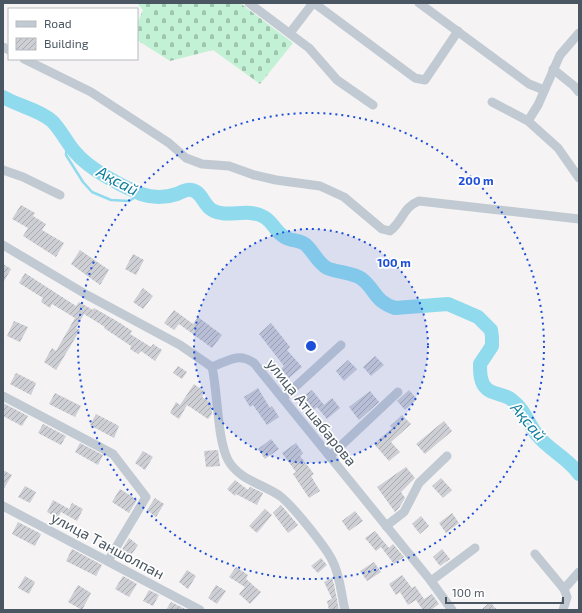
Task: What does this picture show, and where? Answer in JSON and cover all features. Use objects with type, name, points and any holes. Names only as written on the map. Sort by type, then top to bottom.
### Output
[{"type":"street","points":[[249,3],[309,48],[337,80],[372,105]]},
{"type":"street","points":[[290,33],[314,3],[415,78],[425,80],[458,31]]},
{"type":"street","points":[[420,3],[529,84],[544,90]]},
{"type":"street","points":[[528,121],[538,105],[553,69],[565,47],[579,33]]},
{"type":"street","points":[[26,60],[91,92],[169,143],[186,158],[202,164],[229,166],[254,175],[276,180],[320,186],[344,197],[382,229],[390,231],[395,227],[410,204],[420,201],[579,219]]},
{"type":"street","points":[[553,69],[579,92]]},
{"type":"street","points":[[492,102],[528,121],[558,148],[579,178]]},
{"type":"street","points":[[3,170],[23,177],[60,195]]},
{"type":"street","points":[[3,245],[87,295],[180,345],[212,367],[223,448],[229,461],[245,478],[279,496],[289,504],[332,560],[345,610]]},
{"type":"street","points":[[282,398],[341,345]]},
{"type":"street","name":"улица Атшабарова","points":[[212,367],[237,357],[246,358],[254,363],[431,581],[452,610]]},
{"type":"street","points":[[330,456],[398,392]]},
{"type":"street","points":[[3,396],[113,454],[146,497],[108,561]]},
{"type":"street","points":[[386,526],[404,512],[419,483],[447,456]]},
{"type":"street","name":"улица Таншолпан","points":[[3,506],[200,610]]},
{"type":"street","points":[[431,581],[475,548]]},
{"type":"street","points":[[535,554],[564,589],[567,597],[563,610]]},
{"type":"street","points":[[564,589],[579,572]]},
{"type":"green space","points":[[137,3],[240,3],[293,43],[260,84],[213,50],[170,61],[138,41],[138,22],[143,10]]},
{"type":"building","points":[[21,205],[35,213],[33,216],[46,224],[42,230],[64,243],[56,257],[23,236],[28,228],[12,219]]},
{"type":"building","points":[[80,250],[109,270],[100,285],[71,264]]},
{"type":"building","points":[[133,254],[144,260],[136,275],[125,269]]},
{"type":"building","points":[[3,264],[11,269],[3,283]]},
{"type":"building","points":[[25,273],[76,306],[79,302],[93,310],[94,308],[132,331],[130,334],[151,347],[153,344],[162,350],[155,361],[141,351],[138,354],[130,349],[131,346],[84,314],[76,328],[80,330],[56,370],[44,362],[52,348],[56,351],[75,318],[52,304],[50,308],[41,302],[43,298],[19,283]]},
{"type":"building","points":[[143,288],[153,296],[143,309],[133,302]]},
{"type":"building","points":[[174,310],[193,324],[198,317],[222,335],[212,348],[179,324],[174,330],[164,323]]},
{"type":"building","points":[[14,321],[28,327],[20,342],[7,336]]},
{"type":"building","points":[[271,323],[290,347],[287,350],[302,367],[289,378],[281,369],[284,366],[259,334]]},
{"type":"building","points":[[375,356],[384,365],[371,376],[363,367]]},
{"type":"building","points":[[348,360],[357,369],[344,381],[336,371]]},
{"type":"building","points":[[178,366],[187,372],[182,379],[173,373]]},
{"type":"building","points":[[16,373],[36,383],[31,395],[10,384]]},
{"type":"building","points":[[194,384],[205,392],[202,397],[211,403],[212,414],[208,419],[187,405],[179,419],[170,413],[176,402],[180,405]]},
{"type":"building","points":[[258,388],[270,408],[272,406],[279,417],[267,425],[253,405],[250,407],[244,397]]},
{"type":"building","points":[[312,390],[324,405],[332,398],[340,408],[327,419],[317,407],[313,410],[302,397]]},
{"type":"building","points":[[409,390],[417,399],[405,410],[397,401]]},
{"type":"building","points":[[370,391],[379,402],[359,420],[349,407]]},
{"type":"building","points":[[55,393],[81,406],[75,417],[49,404]]},
{"type":"building","points":[[3,403],[28,416],[22,426],[3,416]]},
{"type":"building","points":[[96,414],[119,426],[114,438],[90,425]]},
{"type":"building","points":[[402,415],[411,424],[391,442],[400,452],[389,461],[374,444],[392,428],[390,426]]},
{"type":"building","points":[[444,421],[452,431],[425,454],[416,444]]},
{"type":"building","points":[[43,424],[66,436],[61,445],[38,433]]},
{"type":"building","points":[[271,439],[279,449],[265,459],[258,449]]},
{"type":"building","points":[[80,443],[103,455],[98,465],[75,452]]},
{"type":"building","points":[[296,443],[303,453],[300,456],[314,474],[311,476],[320,491],[309,498],[293,474],[296,472],[282,453]]},
{"type":"building","points":[[218,450],[220,466],[206,467],[204,451]]},
{"type":"building","points":[[143,451],[153,457],[145,470],[135,463]]},
{"type":"building","points":[[406,467],[415,478],[401,492],[405,498],[395,512],[377,487]]},
{"type":"building","points":[[3,470],[12,475],[3,490]]},
{"type":"building","points":[[441,478],[452,490],[443,498],[432,486]]},
{"type":"building","points":[[235,480],[248,490],[250,487],[263,493],[257,505],[236,494],[235,496],[227,489]]},
{"type":"building","points":[[25,486],[36,492],[30,503],[18,497]]},
{"type":"building","points":[[120,489],[137,500],[129,513],[112,502]]},
{"type":"building","points":[[155,498],[164,504],[156,517],[147,510]]},
{"type":"building","points":[[53,500],[69,509],[72,503],[83,509],[77,521],[61,512],[58,518],[47,512]]},
{"type":"building","points":[[281,505],[298,525],[288,533],[273,513]]},
{"type":"building","points":[[265,509],[272,515],[257,533],[249,526]]},
{"type":"building","points":[[355,511],[363,521],[349,531],[342,521]]},
{"type":"building","points":[[452,513],[459,523],[446,533],[439,523]]},
{"type":"building","points":[[421,516],[429,526],[420,534],[412,524]]},
{"type":"building","points":[[18,522],[41,534],[35,546],[12,534]]},
{"type":"building","points":[[375,531],[389,548],[393,544],[404,557],[394,564],[381,547],[376,551],[365,538]]},
{"type":"building","points":[[129,538],[138,545],[130,557],[121,551]]},
{"type":"building","points":[[72,549],[102,565],[96,576],[66,561]]},
{"type":"building","points":[[442,549],[450,559],[440,566],[433,557]]},
{"type":"building","points":[[321,558],[327,565],[318,573],[311,566]]},
{"type":"building","points":[[374,562],[381,572],[367,581],[360,571]]},
{"type":"building","points":[[236,567],[248,575],[246,579],[261,592],[250,604],[239,594],[245,587],[229,577]]},
{"type":"building","points":[[187,570],[196,576],[188,589],[179,582]]},
{"type":"building","points":[[402,575],[412,588],[415,586],[424,599],[432,594],[439,604],[431,610],[423,610],[416,600],[408,605],[400,592],[396,595],[389,584]]},
{"type":"building","points":[[25,576],[35,582],[29,594],[18,588]]},
{"type":"building","points":[[123,576],[137,584],[129,597],[115,589]]},
{"type":"building","points":[[332,578],[339,610],[329,610],[327,601],[332,599],[324,582]]},
{"type":"building","points":[[78,585],[91,593],[82,610],[68,602]]},
{"type":"building","points":[[216,585],[226,591],[217,604],[208,598]]},
{"type":"building","points":[[149,590],[159,595],[153,606],[143,601]]},
{"type":"building","points":[[171,602],[187,610],[166,610]]},
{"type":"building","points":[[490,602],[497,610],[481,610]]},
{"type":"waterway","name":"Ақсай","points":[[3,97],[52,121],[72,148],[88,165],[115,182],[133,191],[159,197],[177,194],[188,190],[195,191],[212,210],[224,213],[251,213],[264,217],[270,221],[280,234],[286,238],[305,244],[327,268],[354,275],[362,279],[367,283],[379,299],[388,305],[395,308],[448,304],[478,317],[491,330],[492,337],[492,346],[480,364],[483,384],[490,391],[507,397],[516,404],[523,412],[537,435],[575,468],[579,474]]},
{"type":"waterway","points":[[67,141],[66,155],[83,182],[92,192],[111,200],[129,201],[141,194]]}]
